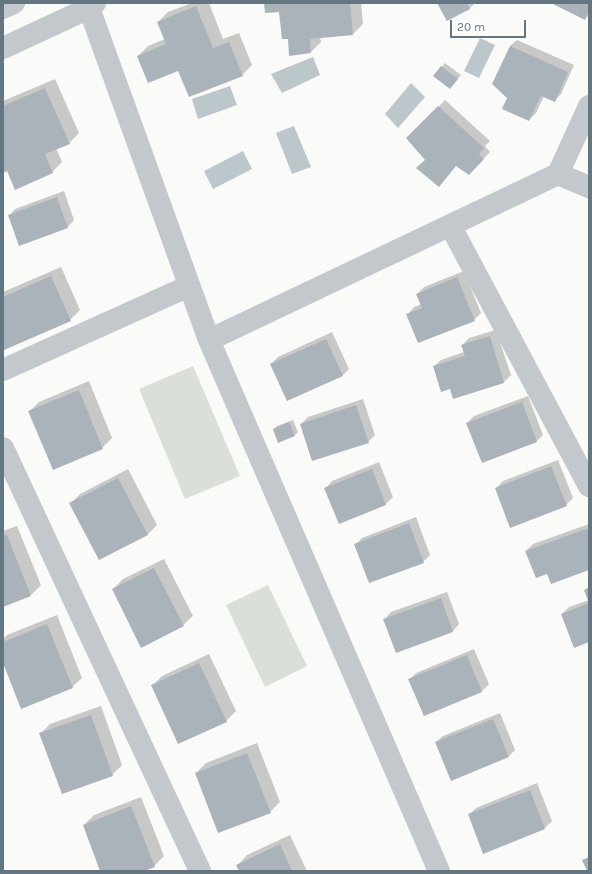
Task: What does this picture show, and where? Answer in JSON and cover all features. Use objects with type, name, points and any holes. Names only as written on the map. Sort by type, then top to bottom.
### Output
[{"type":"street","points":[[3,8],[14,3]]},
{"type":"street","points":[[3,48],[92,5],[208,340],[439,871]]},
{"type":"street","points":[[208,340],[558,174],[589,106]]},
{"type":"street","points":[[558,174],[589,187]]},
{"type":"street","points":[[450,225],[589,486]]},
{"type":"street","points":[[3,370],[189,286]]},
{"type":"street","points":[[3,448],[200,871]]},
{"type":"shaded area","points":[[480,38],[495,45],[479,78],[464,71]]},
{"type":"shaded area","points":[[313,57],[320,75],[282,93],[271,74]]},
{"type":"shaded area","points":[[411,83],[425,97],[398,128],[385,114]]},
{"type":"shaded area","points":[[230,86],[237,105],[198,119],[192,99]]},
{"type":"shaded area","points":[[294,126],[311,167],[292,174],[276,133]]},
{"type":"shaded area","points":[[243,151],[252,169],[213,189],[204,171]]},
{"type":"shaded area","points":[[193,366],[240,476],[185,499],[139,389]]},
{"type":"shaded area","points":[[268,585],[307,666],[265,687],[226,605]]},
{"type":"building","points":[[264,3],[350,3],[353,35],[310,39],[311,53],[289,56],[288,39],[282,39],[279,12],[265,13]]},
{"type":"building","points":[[437,3],[467,3],[470,9],[447,21]]},
{"type":"building","points":[[551,3],[589,3],[589,10],[585,20]]},
{"type":"building","points":[[196,6],[213,48],[229,42],[243,76],[189,97],[178,71],[148,83],[137,56],[166,44],[157,22]]},
{"type":"building","points":[[510,46],[568,72],[555,102],[541,96],[529,121],[502,109],[507,98],[492,84]]},
{"type":"building","points":[[441,66],[458,79],[450,89],[433,76]]},
{"type":"building","points":[[45,88],[70,144],[45,154],[53,173],[15,190],[7,171],[3,173],[3,106]]},
{"type":"building","points":[[438,106],[484,148],[479,154],[484,159],[469,175],[456,166],[439,187],[416,168],[425,160],[406,138]]},
{"type":"building","points":[[57,197],[68,228],[19,246],[8,215]]},
{"type":"building","points":[[51,276],[71,321],[4,350],[3,297]]},
{"type":"building","points":[[457,277],[475,321],[418,343],[406,314],[422,308],[416,294]]},
{"type":"building","points":[[490,336],[504,383],[453,399],[450,389],[441,392],[433,366],[465,356],[461,345]]},
{"type":"building","points":[[326,339],[343,376],[287,401],[270,364]]},
{"type":"building","points":[[79,390],[103,449],[53,470],[28,411]]},
{"type":"building","points":[[522,402],[537,442],[482,463],[466,423]]},
{"type":"building","points":[[356,405],[369,443],[312,461],[300,424]]},
{"type":"building","points":[[289,422],[295,436],[278,443],[273,429]]},
{"type":"building","points":[[551,466],[567,506],[510,528],[495,488]]},
{"type":"building","points":[[372,469],[386,505],[339,524],[324,488]]},
{"type":"building","points":[[118,478],[148,535],[99,560],[69,503]]},
{"type":"building","points":[[409,523],[424,563],[369,583],[354,544]]},
{"type":"building","points":[[589,528],[589,570],[551,584],[547,574],[536,578],[525,551]]},
{"type":"building","points":[[7,535],[31,596],[3,607],[3,536]]},
{"type":"building","points":[[154,568],[184,626],[141,648],[112,589]]},
{"type":"building","points":[[589,588],[589,603],[584,590]]},
{"type":"building","points":[[441,598],[453,632],[396,653],[383,619]]},
{"type":"building","points":[[589,603],[589,642],[574,648],[561,614]]},
{"type":"building","points":[[47,624],[73,688],[21,709],[3,663],[3,642]]},
{"type":"building","points":[[467,655],[482,692],[424,716],[408,679]]},
{"type":"building","points":[[199,663],[227,722],[178,744],[151,685]]},
{"type":"building","points":[[91,715],[113,776],[62,794],[39,733]]},
{"type":"building","points":[[493,719],[509,757],[451,781],[435,742]]},
{"type":"building","points":[[247,753],[271,813],[218,833],[195,773]]},
{"type":"building","points":[[530,790],[545,829],[483,854],[468,814]]},
{"type":"building","points":[[131,806],[155,867],[144,871],[100,871],[83,825]]},
{"type":"building","points":[[280,844],[292,871],[239,871],[236,865]]},
{"type":"building","points":[[589,857],[589,871],[587,871],[582,860]]}]
